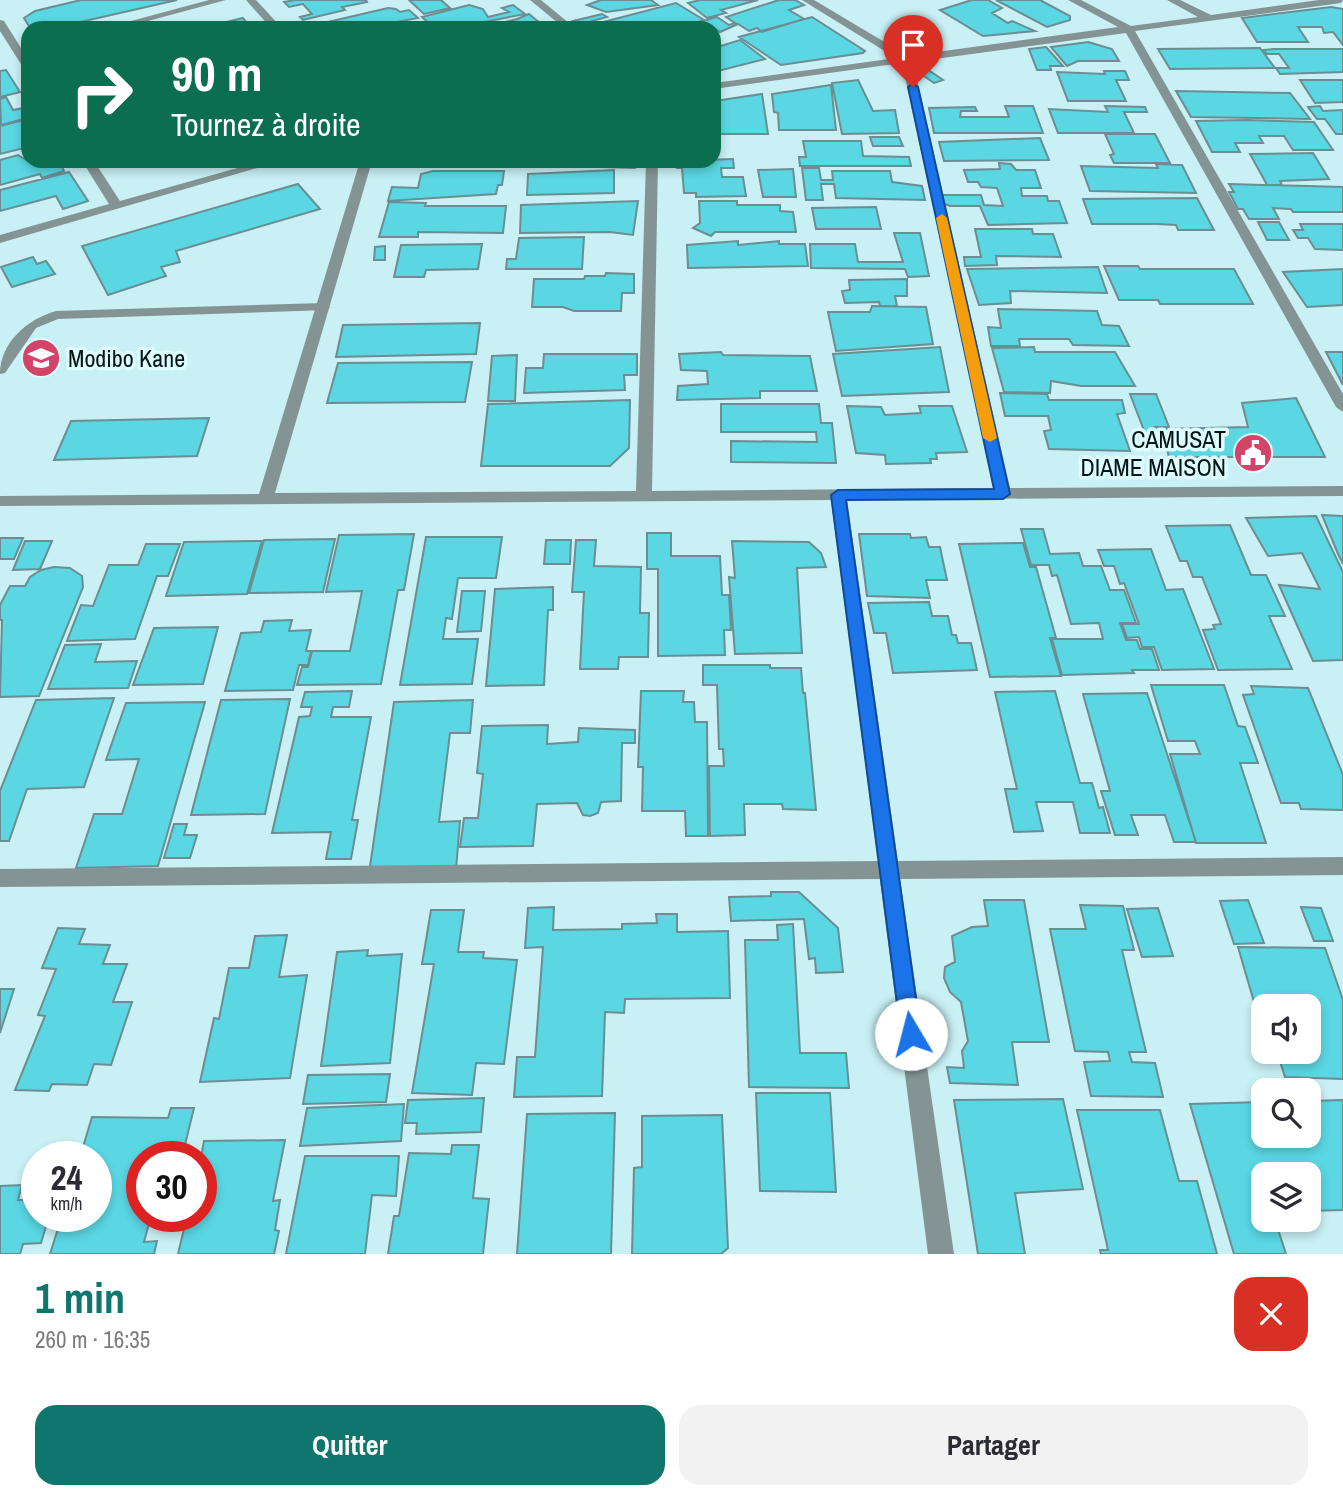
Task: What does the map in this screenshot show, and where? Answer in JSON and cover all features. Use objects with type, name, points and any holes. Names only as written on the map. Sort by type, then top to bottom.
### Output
[{"type":"street","points":[[138,21],[221,0]]},
{"type":"street","points":[[251,0],[270,21]]},
{"type":"street","points":[[535,0],[561,21]]},
{"type":"street","points":[[807,0],[906,60],[1003,494]]},
{"type":"street","points":[[1073,0],[1129,29],[1343,407]]},
{"type":"street","points":[[1172,0],[1209,18]]},
{"type":"street","points":[[721,85],[1341,0]]},
{"type":"street","points":[[0,23],[21,56]]},
{"type":"street","points":[[92,168],[116,205]]},
{"type":"street","points":[[0,239],[250,168]]},
{"type":"street","points":[[265,499],[364,168]]},
{"type":"street","points":[[644,496],[652,168]]},
{"type":"street","points":[[0,370],[31,325],[56,315],[323,307]]},
{"type":"street","points":[[0,501],[1343,491]]},
{"type":"street","points":[[838,495],[941,1254]]},
{"type":"street","points":[[0,878],[1343,866]]},
{"type":"building","points":[[81,0],[177,0],[85,21],[26,21],[24,18],[35,11]]},
{"type":"building","points":[[409,0],[441,0],[450,8],[424,14]]},
{"type":"building","points":[[601,0],[651,0],[658,5],[606,12],[587,5]]},
{"type":"building","points":[[700,0],[758,0],[721,10],[726,13],[707,18],[688,3]]},
{"type":"building","points":[[779,0],[795,0],[804,5],[789,10],[804,19],[762,32],[757,28],[749,31],[738,24],[721,32],[721,21],[703,21],[717,17],[729,25],[735,23],[726,17]]},
{"type":"building","points":[[972,0],[988,0],[1002,8],[992,13],[1008,23],[1012,21],[1035,31],[983,36],[940,10]]},
{"type":"building","points":[[996,0],[1040,0],[1070,16],[1070,20],[1047,27]]},
{"type":"building","points":[[284,2],[367,2],[303,20],[300,17],[312,14],[303,4],[289,7]]},
{"type":"building","points":[[676,3],[704,20],[701,21],[607,21]]},
{"type":"building","points":[[469,5],[483,9],[488,17],[509,12],[502,8],[513,5],[525,14],[489,21],[426,21],[422,17]]},
{"type":"building","points":[[1331,7],[1343,9],[1343,45],[1333,32],[1324,33],[1322,27],[1298,27],[1308,42],[1257,42],[1242,18]]},
{"type":"building","points":[[388,8],[400,12],[409,10],[418,18],[402,21],[332,21]]},
{"type":"building","points":[[529,14],[538,21],[509,21]]},
{"type":"building","points":[[602,14],[607,17],[592,21],[573,21]]},
{"type":"building","points":[[812,17],[865,51],[781,65],[739,37]]},
{"type":"building","points":[[740,40],[765,59],[721,70],[721,46]]},
{"type":"building","points":[[1088,42],[1112,49],[1119,61],[1078,61],[1067,66],[1051,47]]},
{"type":"building","points":[[1046,47],[1063,66],[1050,66],[1051,70],[1037,70],[1029,49]]},
{"type":"building","points":[[1260,48],[1275,68],[1170,69],[1158,49]]},
{"type":"building","points":[[1343,49],[1343,72],[1280,74],[1276,68],[1289,68],[1279,54],[1267,54],[1263,50]]},
{"type":"building","points":[[918,63],[943,80],[934,83],[909,66]]},
{"type":"building","points":[[6,70],[20,92],[0,97],[0,71]]},
{"type":"building","points":[[1104,71],[1125,71],[1129,80],[1116,80],[1126,101],[1068,101],[1057,72],[1105,74]]},
{"type":"building","points":[[858,80],[873,111],[895,110],[899,133],[842,134],[832,83]]},
{"type":"building","points":[[1300,80],[1343,80],[1343,102],[1315,103]]},
{"type":"building","points":[[831,85],[836,130],[779,130],[778,113],[774,112],[772,94]]},
{"type":"building","points":[[1176,91],[1290,93],[1310,119],[1191,117]]},
{"type":"building","points":[[762,94],[768,134],[721,134],[721,100]]},
{"type":"building","points":[[6,97],[13,110],[21,108],[21,120],[1,125],[0,99]]},
{"type":"building","points":[[1005,106],[1033,106],[1043,133],[934,133],[929,108],[975,107],[977,111],[961,111],[960,117],[1009,117]]},
{"type":"building","points":[[1105,106],[1145,107],[1147,112],[1124,112],[1134,133],[1058,133],[1049,109],[1108,112]]},
{"type":"building","points":[[1320,106],[1323,111],[1343,110],[1343,134],[1336,134],[1325,119],[1317,119],[1308,107]]},
{"type":"building","points":[[21,121],[21,149],[0,154],[0,126]]},
{"type":"building","points":[[1196,121],[1314,122],[1333,150],[1293,150],[1284,136],[1259,136],[1263,143],[1235,143],[1240,152],[1212,152]]},
{"type":"building","points":[[1105,134],[1155,134],[1170,163],[1114,163],[1110,155],[1114,154]]},
{"type":"building","points":[[870,137],[899,137],[903,146],[873,146]]},
{"type":"building","points":[[1040,138],[1049,160],[944,161],[939,142]]},
{"type":"building","points":[[803,141],[861,141],[863,156],[909,157],[911,166],[800,166],[799,157],[806,157]]},
{"type":"building","points":[[1313,153],[1329,179],[1280,181],[1282,185],[1267,185],[1250,154]]},
{"type":"building","points":[[18,155],[21,157],[21,168],[62,168],[64,171],[42,178],[40,174],[0,185],[0,160]]},
{"type":"building","points":[[721,159],[733,159],[734,168],[721,168]]},
{"type":"building","points":[[999,163],[1011,164],[1016,170],[1035,170],[1041,188],[1021,188],[1022,196],[1047,196],[1048,201],[1059,201],[1067,223],[988,225],[980,206],[950,206],[942,203],[941,195],[981,195],[984,205],[1003,206],[997,188],[981,187],[978,182],[968,182],[964,170],[1000,169]]},
{"type":"building","points":[[1156,164],[1182,165],[1196,193],[1090,191],[1081,166],[1158,168]]},
{"type":"building","points":[[682,168],[721,168],[722,177],[743,177],[746,196],[696,197],[696,193],[684,193]]},
{"type":"building","points":[[802,168],[819,168],[821,180],[833,180],[832,171],[890,171],[892,182],[922,186],[925,200],[836,198],[834,184],[821,184],[823,200],[806,200]]},
{"type":"building","points":[[793,169],[796,197],[763,197],[758,170]]},
{"type":"building","points":[[614,170],[614,193],[527,195],[528,174]]},
{"type":"building","points":[[433,171],[504,171],[502,185],[498,185],[496,194],[388,201],[392,187],[418,188],[421,174]]},
{"type":"building","points":[[69,172],[88,201],[63,209],[56,196],[0,211],[0,190]]},
{"type":"building","points":[[298,184],[320,209],[176,251],[180,262],[161,267],[166,276],[108,295],[82,246]]},
{"type":"building","points":[[1229,184],[1343,187],[1343,212],[1293,212],[1291,209],[1273,208],[1279,219],[1249,219],[1243,209],[1238,209],[1229,192],[1234,192]]},
{"type":"building","points":[[1197,198],[1214,230],[1178,230],[1176,225],[1157,224],[1092,224],[1083,199]]},
{"type":"building","points":[[638,201],[633,235],[610,232],[520,233],[521,205]]},
{"type":"building","points":[[699,201],[737,201],[737,205],[780,205],[780,211],[793,212],[796,232],[715,232],[711,236],[693,228],[700,223]]},
{"type":"building","points":[[389,202],[426,203],[425,206],[506,206],[503,233],[418,232],[418,237],[379,237]]},
{"type":"building","points":[[876,207],[881,229],[816,229],[812,208]]},
{"type":"building","points":[[1258,222],[1279,222],[1289,240],[1267,240]]},
{"type":"building","points":[[1300,224],[1343,224],[1343,250],[1315,249],[1308,238],[1298,238],[1293,230],[1303,230]]},
{"type":"building","points":[[975,229],[1032,229],[1033,234],[1053,234],[1061,257],[996,256],[997,265],[965,266],[964,257],[981,257]]},
{"type":"building","points":[[894,233],[920,233],[929,276],[908,277],[905,269],[811,268],[810,244],[855,244],[858,262],[903,262]]},
{"type":"building","points":[[584,237],[582,269],[506,269],[507,259],[516,259],[519,238]]},
{"type":"building","points":[[738,241],[738,245],[779,241],[779,244],[805,244],[808,266],[688,268],[687,245]]},
{"type":"building","points":[[482,244],[478,269],[426,270],[424,277],[394,277],[401,245]]},
{"type":"building","points":[[385,246],[385,260],[374,260],[375,247]]},
{"type":"building","points":[[33,257],[37,264],[46,261],[55,274],[12,287],[1,267]]},
{"type":"building","points":[[1104,266],[1138,266],[1140,269],[1234,269],[1253,304],[1160,304],[1158,300],[1119,300]]},
{"type":"building","points":[[1098,267],[1107,293],[1010,291],[1011,303],[979,305],[967,269]]},
{"type":"building","points":[[1343,269],[1343,305],[1307,307],[1283,272]]},
{"type":"building","points":[[606,273],[634,274],[634,293],[622,293],[621,311],[574,311],[563,307],[532,307],[534,279],[584,279],[585,276],[605,276]]},
{"type":"building","points":[[907,279],[907,296],[895,296],[897,306],[880,306],[879,302],[845,303],[842,291],[850,290],[849,280]]},
{"type":"building","points":[[872,306],[926,307],[933,344],[836,351],[828,312],[870,312]]},
{"type":"building","points":[[998,309],[1097,311],[1102,325],[1119,326],[1129,346],[1073,345],[1069,339],[1019,339],[1020,346],[991,346],[988,327],[1001,328]]},
{"type":"building","points":[[480,323],[476,354],[336,357],[343,325]]},
{"type":"building","points":[[940,347],[949,392],[842,396],[833,354]]},
{"type":"building","points":[[1034,347],[1035,352],[1115,352],[1135,386],[1081,386],[1051,381],[1050,393],[1004,392],[992,348]]},
{"type":"building","points":[[721,352],[723,355],[810,356],[817,391],[760,391],[760,398],[677,400],[678,386],[708,384],[707,371],[681,370],[679,354]]},
{"type":"building","points":[[1326,352],[1343,352],[1343,385]]},
{"type":"building","points":[[544,354],[637,354],[637,375],[624,375],[625,390],[524,393],[526,368],[543,368]]},
{"type":"building","points":[[517,355],[515,401],[488,401],[492,356]]},
{"type":"building","points":[[472,362],[465,402],[327,403],[338,363]]},
{"type":"building","points":[[1000,393],[1047,394],[1049,400],[1122,400],[1125,413],[1117,414],[1130,451],[1049,449],[1044,431],[1051,430],[1048,416],[1005,416]]},
{"type":"building","points":[[1130,394],[1156,394],[1169,427],[1155,427],[1157,433],[1145,433]]},
{"type":"building","points":[[1296,398],[1325,457],[1169,457],[1161,429],[1248,427],[1242,403]]},
{"type":"building","points":[[630,400],[629,448],[610,466],[481,466],[488,404]]},
{"type":"building","points":[[721,404],[819,404],[821,423],[832,423],[836,463],[731,462],[731,441],[817,442],[816,432],[721,432]]},
{"type":"building","points":[[847,406],[881,407],[885,415],[921,413],[919,406],[952,406],[967,452],[936,453],[937,459],[930,459],[931,463],[886,464],[885,455],[856,453]]},
{"type":"building","points":[[209,418],[197,456],[54,460],[71,421]]},
{"type":"building","points":[[1322,515],[1343,516],[1343,564],[1338,554]]},
{"type":"building","points":[[1316,516],[1343,572],[1343,660],[1313,661],[1279,585],[1320,589],[1302,553],[1268,556],[1246,518]]},
{"type":"building","points":[[1230,525],[1251,575],[1266,575],[1285,616],[1269,616],[1292,669],[1218,670],[1203,630],[1215,629],[1213,625],[1221,624],[1202,577],[1193,577],[1187,561],[1180,561],[1166,526]]},
{"type":"building","points":[[1021,529],[1043,529],[1050,554],[1079,553],[1083,566],[1101,566],[1110,590],[1124,590],[1136,623],[1120,623],[1126,640],[1137,640],[1140,649],[1152,649],[1159,670],[1062,675],[1052,639],[1103,639],[1099,623],[1071,624],[1057,575],[1052,576],[1049,565],[1031,565]]},
{"type":"building","points":[[647,533],[671,533],[671,556],[720,556],[722,595],[729,595],[731,630],[724,630],[725,655],[658,656],[658,569],[647,569]]},
{"type":"building","points":[[414,534],[404,590],[398,590],[381,684],[297,685],[302,667],[308,667],[312,651],[350,651],[362,591],[326,592],[339,535]]},
{"type":"building","points":[[859,534],[910,534],[911,538],[926,537],[929,547],[940,547],[947,580],[926,580],[930,598],[867,596]]},
{"type":"building","points":[[426,537],[502,537],[496,578],[458,578],[452,619],[446,618],[443,639],[478,639],[472,684],[400,685]]},
{"type":"building","points":[[0,538],[23,538],[14,559],[0,559]]},
{"type":"building","points":[[335,539],[323,592],[249,593],[264,540]]},
{"type":"building","points":[[546,540],[571,540],[570,564],[544,564]]},
{"type":"building","points":[[576,540],[596,540],[594,566],[641,567],[640,613],[649,613],[648,657],[619,657],[618,669],[580,669],[584,592],[572,592]]},
{"type":"building","points":[[25,541],[52,541],[40,569],[13,570]]},
{"type":"building","points":[[262,541],[247,594],[166,596],[184,542]]},
{"type":"building","points":[[732,541],[809,542],[821,553],[826,567],[797,568],[802,653],[735,654],[729,577],[735,578]]},
{"type":"building","points":[[1023,543],[1030,567],[1036,567],[1056,638],[1050,638],[1061,676],[990,677],[959,544]]},
{"type":"building","points":[[146,544],[180,544],[168,576],[157,576],[135,639],[67,641],[81,605],[93,606],[109,565],[138,565]]},
{"type":"building","points":[[1151,549],[1166,590],[1183,589],[1214,669],[1162,670],[1154,647],[1142,647],[1139,637],[1127,638],[1122,624],[1139,624],[1124,583],[1120,584],[1114,566],[1104,566],[1098,550]]},
{"type":"building","points":[[70,568],[82,576],[83,587],[39,696],[0,697],[0,605],[10,586],[25,586],[30,577],[41,570]]},
{"type":"building","points":[[553,587],[553,610],[548,610],[544,685],[486,686],[495,589]]},
{"type":"building","points":[[462,591],[485,591],[481,631],[457,632]]},
{"type":"building","points":[[929,602],[932,616],[948,616],[952,635],[956,635],[958,643],[971,643],[977,670],[893,673],[886,633],[874,633],[868,603]]},
{"type":"building","points":[[292,620],[289,631],[311,630],[306,651],[311,651],[308,665],[299,665],[293,690],[225,691],[241,633],[261,632],[264,621]]},
{"type":"building","points":[[218,627],[203,684],[133,685],[154,628]]},
{"type":"building","points":[[101,644],[95,662],[137,661],[128,688],[48,689],[65,645]]},
{"type":"building","points":[[703,665],[801,668],[816,810],[783,809],[782,804],[744,804],[745,835],[710,836],[709,766],[724,766],[723,749],[719,749],[717,685],[703,685]]},
{"type":"building","points":[[1151,685],[1224,685],[1238,726],[1245,727],[1258,763],[1240,763],[1266,843],[1196,843],[1170,754],[1200,754],[1195,741],[1168,741]]},
{"type":"building","points":[[1251,686],[1308,688],[1343,775],[1343,810],[1301,809],[1299,803],[1281,803],[1243,695],[1254,694]]},
{"type":"building","points":[[352,691],[349,707],[333,707],[331,717],[371,717],[352,820],[358,820],[351,859],[326,859],[331,832],[272,833],[299,717],[310,716],[312,707],[301,707],[305,692]]},
{"type":"building","points":[[641,691],[684,691],[683,702],[694,702],[695,722],[707,722],[708,836],[686,836],[685,811],[642,811],[643,767],[638,767]]},
{"type":"building","points":[[1055,691],[1080,783],[1092,783],[1099,808],[1103,807],[1110,833],[1080,833],[1073,802],[1036,802],[1043,831],[1014,832],[1005,789],[1017,789],[995,692]]},
{"type":"building","points":[[1147,693],[1196,842],[1174,842],[1165,815],[1131,815],[1138,835],[1115,835],[1101,791],[1110,791],[1083,694]]},
{"type":"building","points":[[114,698],[84,787],[27,789],[9,841],[0,841],[0,791],[36,700]]},
{"type":"building","points":[[290,699],[265,814],[191,815],[221,700]]},
{"type":"building","points":[[473,700],[470,733],[450,733],[439,822],[460,821],[456,870],[369,873],[394,702]]},
{"type":"building","points":[[205,702],[158,866],[76,868],[94,814],[122,814],[139,759],[106,760],[126,703]]},
{"type":"building","points":[[548,725],[547,744],[578,742],[579,728],[635,730],[635,743],[622,743],[621,801],[601,802],[598,813],[590,816],[583,815],[577,803],[537,804],[533,846],[460,847],[464,818],[478,818],[483,774],[477,773],[482,726]]},
{"type":"building","points":[[174,824],[187,824],[184,835],[197,835],[190,858],[164,858]]},
{"type":"building","points":[[771,892],[799,892],[838,928],[843,972],[816,973],[815,958],[809,959],[804,919],[731,921],[729,897],[771,896]]},
{"type":"building","points":[[984,900],[1024,900],[1049,1042],[1012,1042],[1018,1085],[950,1083],[947,1067],[964,1068],[962,1051],[968,1041],[961,1002],[950,992],[944,978],[945,967],[955,962],[952,936],[972,927],[988,926]]},
{"type":"building","points":[[1248,900],[1264,943],[1234,944],[1220,901]]},
{"type":"building","points":[[1080,905],[1123,906],[1134,950],[1122,950],[1146,1052],[1129,1052],[1132,1062],[1155,1063],[1163,1097],[1091,1096],[1084,1062],[1110,1061],[1108,1052],[1075,1051],[1050,929],[1086,929]]},
{"type":"building","points":[[554,907],[553,930],[622,929],[622,924],[657,923],[656,914],[677,914],[677,932],[728,931],[730,998],[625,999],[624,1013],[605,1012],[602,1096],[514,1097],[517,1057],[535,1057],[543,947],[525,948],[528,908]]},
{"type":"building","points":[[1301,907],[1321,908],[1333,941],[1314,941]]},
{"type":"building","points":[[1158,908],[1173,956],[1142,957],[1127,909]]},
{"type":"building","points":[[431,910],[464,910],[458,952],[484,952],[483,958],[517,960],[504,1064],[476,1063],[472,1095],[412,1093],[434,964],[422,964]]},
{"type":"building","points":[[793,924],[800,1053],[846,1053],[849,1088],[749,1087],[745,940],[778,940],[777,925]]},
{"type":"building","points":[[58,928],[85,929],[79,944],[110,945],[103,964],[127,964],[113,1002],[132,1002],[111,1065],[94,1064],[87,1085],[52,1084],[49,1091],[15,1090],[45,1016],[38,1015],[56,969],[42,968]]},
{"type":"building","points":[[287,935],[279,977],[307,975],[290,1078],[200,1082],[214,1018],[219,1019],[229,968],[249,968],[255,936]]},
{"type":"building","points":[[1238,947],[1325,948],[1343,1000],[1343,1079],[1285,1077],[1281,1064],[1321,1064],[1321,994],[1252,994]]},
{"type":"building","points":[[368,950],[367,956],[402,954],[390,1063],[321,1066],[337,952]]},
{"type":"building","points":[[0,989],[14,989],[0,1033]]},
{"type":"building","points":[[390,1074],[386,1102],[303,1104],[308,1075]]},
{"type":"building","points":[[756,1093],[830,1093],[836,1192],[760,1191]]},
{"type":"building","points":[[484,1098],[481,1132],[416,1134],[417,1123],[405,1123],[408,1100]]},
{"type":"building","points":[[1063,1099],[1083,1189],[1015,1193],[1025,1254],[978,1254],[954,1100]]},
{"type":"building","points":[[1343,1100],[1343,1210],[1321,1211],[1321,1162],[1251,1162],[1251,1232],[1279,1232],[1286,1254],[1234,1254],[1190,1104],[1251,1102],[1251,1148],[1321,1148],[1321,1101]]},
{"type":"building","points":[[404,1104],[401,1141],[300,1146],[307,1108]]},
{"type":"building","points":[[171,1108],[194,1108],[186,1141],[126,1141],[126,1232],[147,1232],[144,1242],[157,1241],[154,1254],[50,1254],[57,1232],[112,1232],[112,1141],[85,1141],[92,1117],[168,1118]]},
{"type":"building","points":[[1077,1110],[1160,1110],[1179,1181],[1197,1181],[1217,1254],[1101,1254],[1100,1250],[1108,1250]]},
{"type":"building","points":[[615,1113],[611,1254],[517,1254],[527,1114]]},
{"type":"building","points":[[722,1115],[728,1248],[721,1254],[632,1254],[634,1168],[642,1167],[642,1116]]},
{"type":"building","points":[[285,1140],[273,1201],[280,1200],[275,1230],[279,1231],[274,1254],[178,1254],[183,1232],[217,1232],[217,1141],[204,1141]]},
{"type":"building","points":[[452,1145],[479,1145],[473,1198],[489,1199],[483,1254],[388,1254],[394,1216],[399,1216],[409,1153],[451,1154]]},
{"type":"building","points":[[305,1156],[399,1156],[396,1196],[372,1195],[365,1254],[286,1254]]},
{"type":"building","points":[[21,1185],[18,1200],[21,1200],[21,1232],[44,1232],[41,1243],[23,1244],[20,1254],[0,1254],[0,1186]]},
{"type":"slow traffic","points":[[942,218],[990,438]]},
{"type":"place","name":"Modibo Kane","points":[[41,358]]},
{"type":"place","name":"CAMUSAT DIAME MAISON","points":[[1253,453]]},
{"type":"route","points":[[911,1034],[838,495],[1003,494],[913,87]]}]
